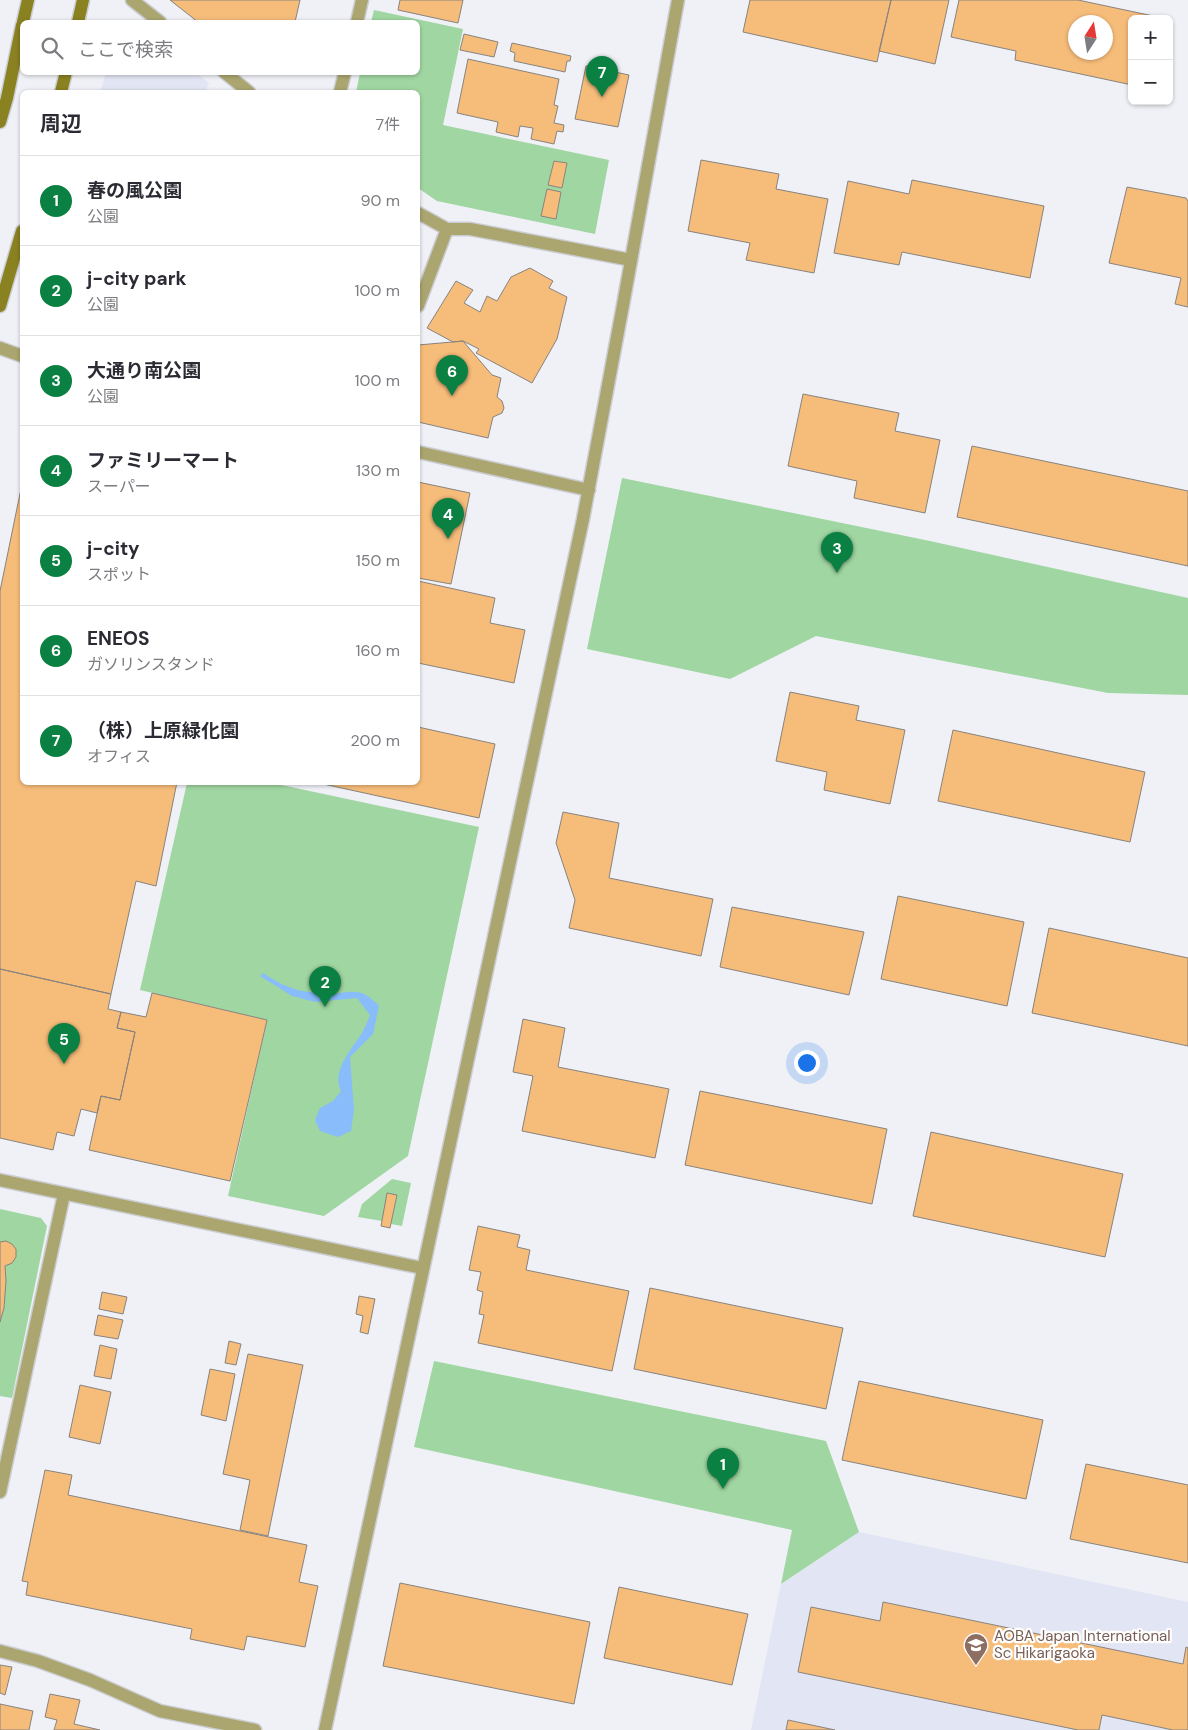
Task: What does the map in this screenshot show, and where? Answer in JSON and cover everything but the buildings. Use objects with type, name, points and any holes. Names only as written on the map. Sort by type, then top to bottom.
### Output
[{"type":"main road","points":[[24,20],[28,0]]},
{"type":"main road","points":[[78,20],[83,0]]},
{"type":"main road","points":[[0,122],[20,38]]},
{"type":"main road","points":[[62,90],[65,75]]},
{"type":"main road","points":[[0,306],[20,238]]},
{"type":"street","points":[[132,0],[157,20]]},
{"type":"street","points":[[357,20],[362,0]]},
{"type":"street","points":[[325,1730],[588,490],[678,0]]},
{"type":"street","points":[[228,75],[246,90]]},
{"type":"street","points":[[340,90],[344,75]]},
{"type":"street","points":[[420,214],[447,229],[470,229],[631,260]]},
{"type":"street","points":[[420,301],[447,229]]},
{"type":"street","points":[[0,348],[20,355]]},
{"type":"street","points":[[420,452],[588,490]]},
{"type":"street","points":[[0,1180],[422,1268]]},
{"type":"street","points":[[0,1492],[64,1194]]},
{"type":"street","points":[[0,1651],[90,1680],[160,1711],[255,1730]]},
{"type":"shaded area","points":[[105,75],[199,75],[209,83],[206,90],[101,90]]},
{"type":"shaded area","name":"AOBA Japan International Sc Hikarigaoka","points":[[859,1532],[1188,1602],[1188,1730],[751,1730],[781,1584]]},
{"type":"green space","points":[[374,10],[463,29],[443,125],[609,160],[595,234],[437,201],[420,189],[420,90],[356,90],[360,75],[420,75],[420,20],[372,20]],"holes":[[[554,161],[567,163],[562,187],[548,185]],[[547,189],[561,192],[556,219],[542,216]]]},
{"type":"green space","points":[[622,478],[930,541],[1188,598],[1188,695],[1108,693],[816,636],[730,679],[587,649]]},
{"type":"green space","points":[[187,785],[281,785],[479,827],[408,1156],[324,1216],[228,1196],[267,1020],[140,990]]},
{"type":"green space","points":[[392,1179],[411,1183],[402,1226],[391,1224],[397,1196],[388,1193],[382,1221],[358,1217],[362,1204]]},
{"type":"green space","points":[[0,1209],[41,1218],[47,1226],[12,1398],[0,1396]]},
{"type":"green space","points":[[434,1361],[826,1441],[859,1532],[781,1584],[792,1530],[414,1447]]},
{"type":"water","points":[[263,973],[282,984],[302,991],[325,994],[360,993],[372,999],[379,1006],[373,1034],[350,1057],[354,1109],[351,1131],[338,1137],[320,1131],[315,1120],[320,1108],[333,1101],[341,1091],[339,1076],[344,1060],[362,1033],[370,1015],[357,998],[315,1002],[292,996],[260,976]]},
{"type":"place","name":"（株）上原緑化園","points":[[602,97]]},
{"type":"place","name":"ENEOS","points":[[452,396]]},
{"type":"place","name":"ファミリーマート","points":[[448,539]]},
{"type":"place","name":"大通り南公園","points":[[837,573]]},
{"type":"place","name":"j-city park","points":[[325,1007]]},
{"type":"place","name":"j-city","points":[[64,1064]]},
{"type":"place","name":"春の風公園","points":[[723,1489]]},
{"type":"place","name":"AOBA Japan International Sc Hikarigaoka","points":[[976,1666]]}]
